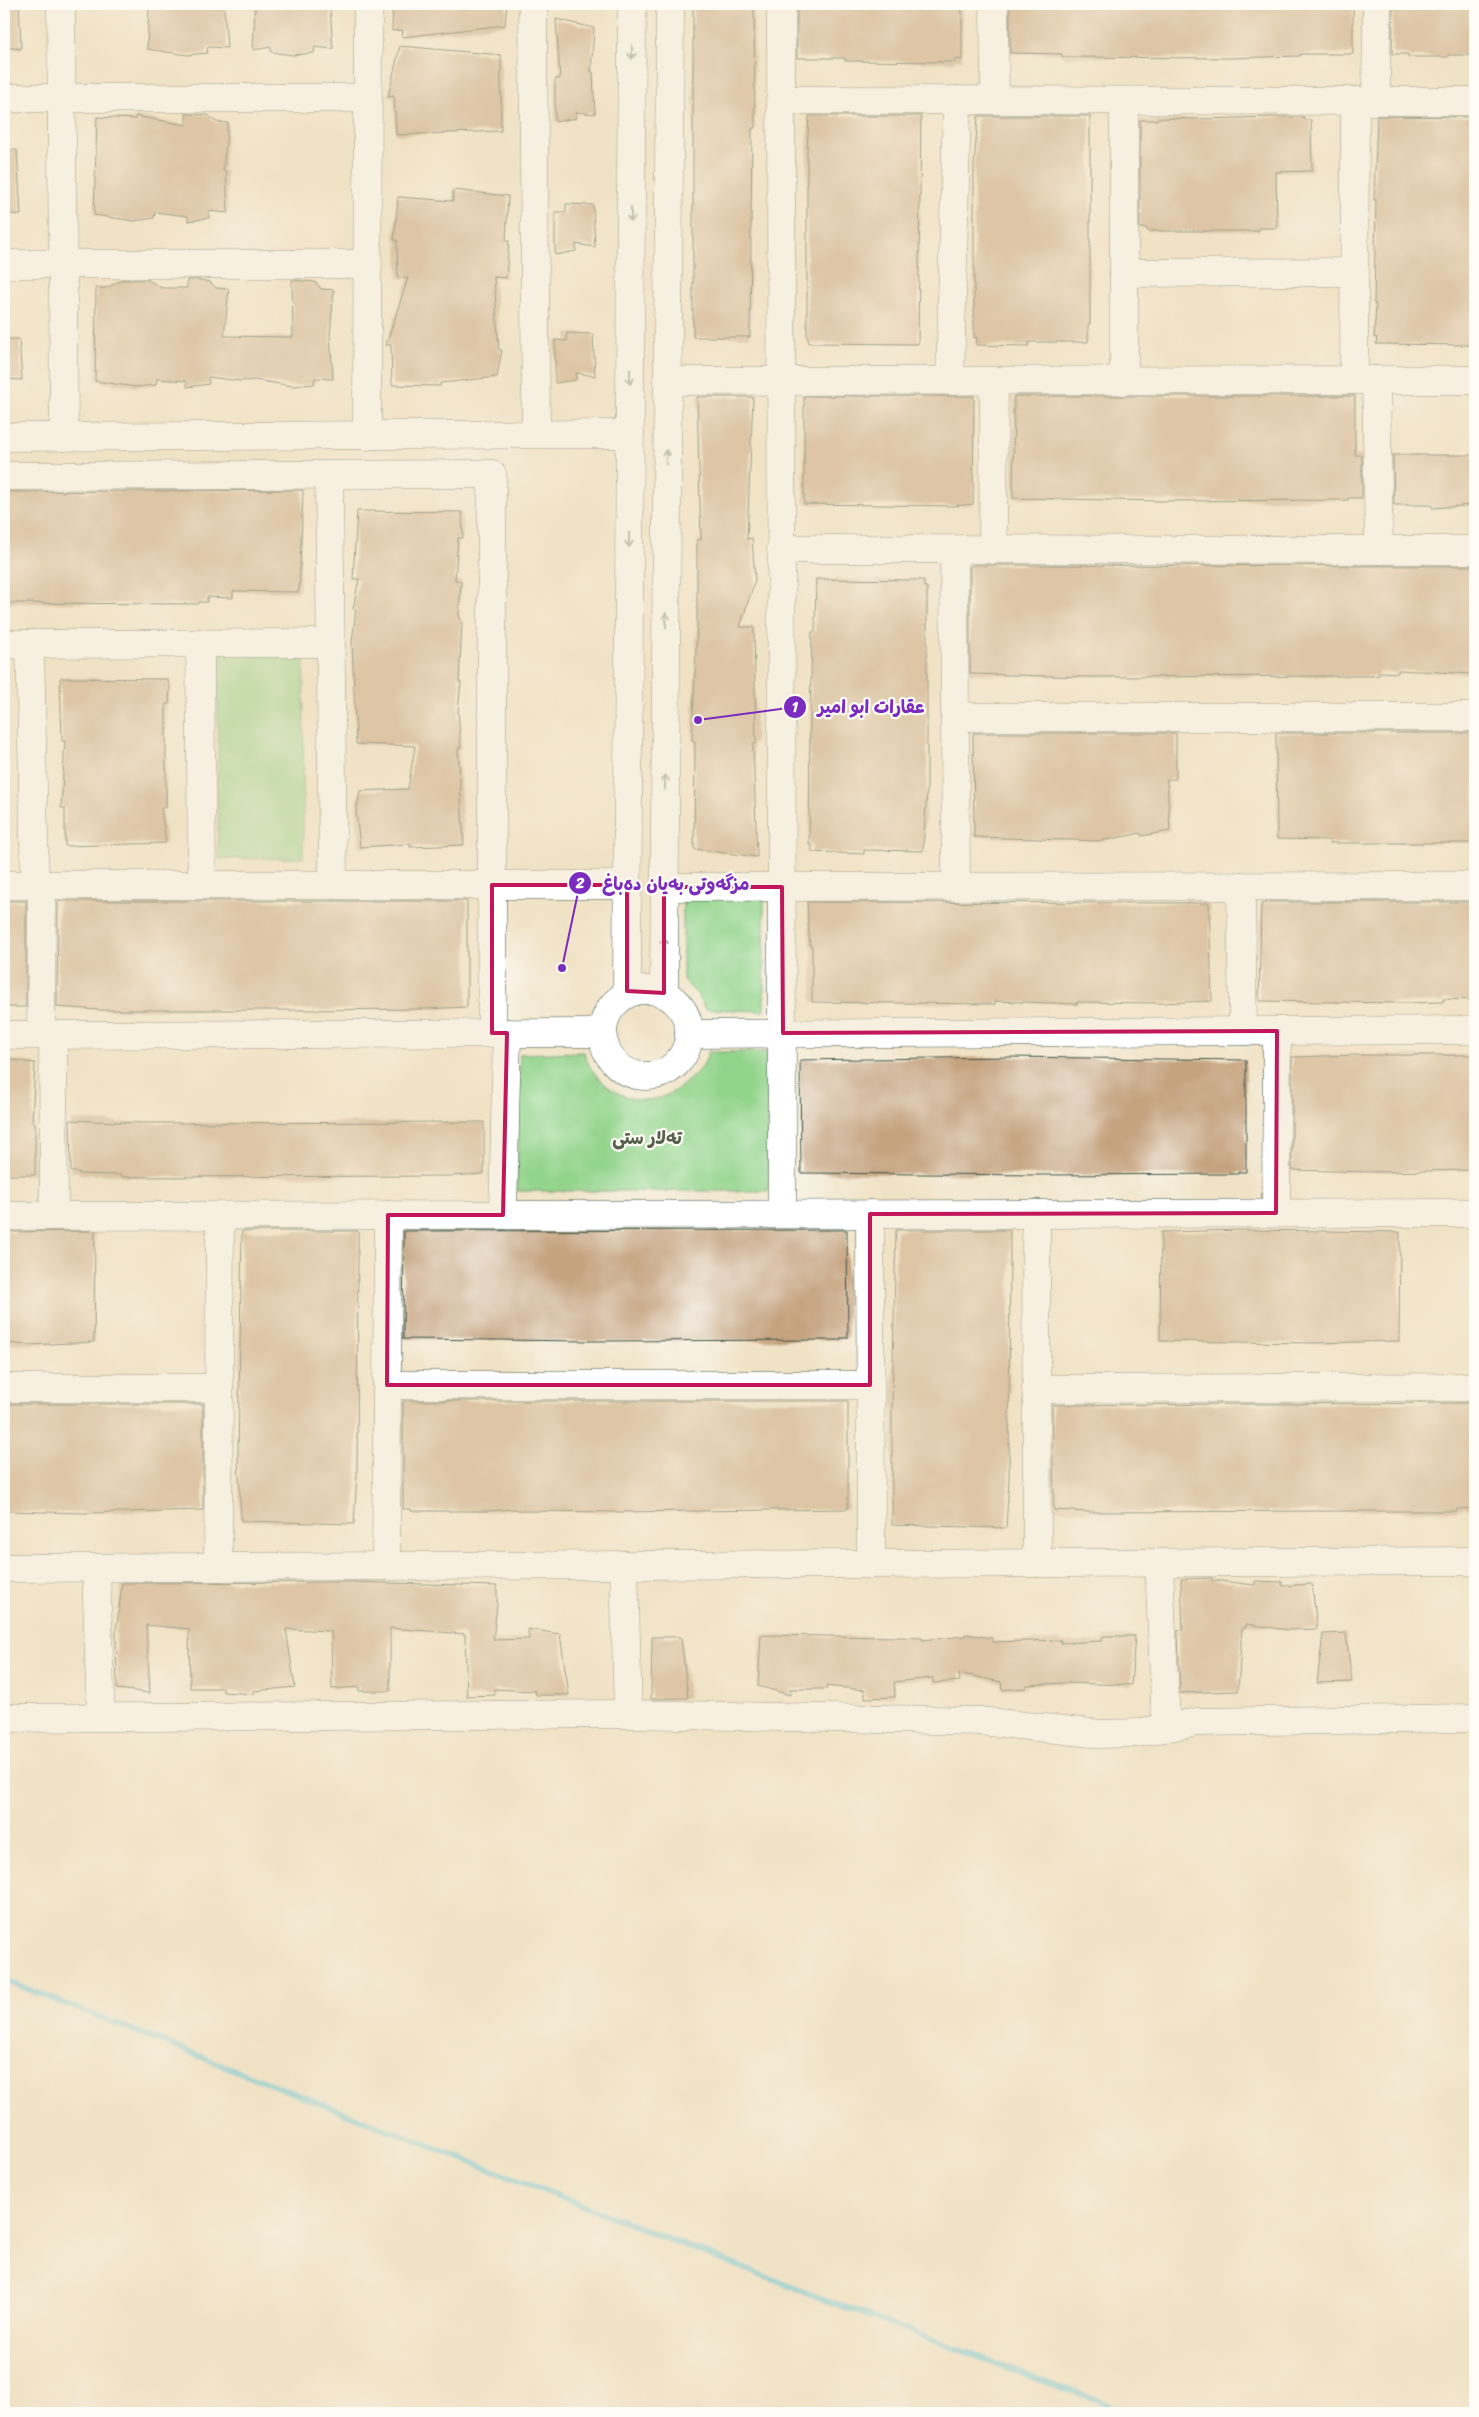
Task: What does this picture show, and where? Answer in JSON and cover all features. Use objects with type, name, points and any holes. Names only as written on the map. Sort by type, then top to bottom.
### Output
[{"type":"street","points":[[61,4],[64,437]]},
{"type":"street","points":[[367,436],[368,4]]},
{"type":"street","points":[[533,4],[536,434]]},
{"type":"street","points":[[627,994],[632,4]]},
{"type":"street","points":[[664,994],[670,4]]},
{"type":"street","points":[[781,4],[782,1214]]},
{"type":"street","points":[[994,4],[995,100]]},
{"type":"street","points":[[1377,4],[1366,101],[1354,272],[1365,380],[1378,550]]},
{"type":"street","points":[[4,98],[368,98]]},
{"type":"street","points":[[780,100],[1475,101]]},
{"type":"street","points":[[950,381],[957,100]]},
{"type":"street","points":[[1124,101],[1124,381]]},
{"type":"street","points":[[631,151],[668,153]]},
{"type":"street","points":[[4,264],[368,264]]},
{"type":"street","points":[[1124,274],[1354,272]]},
{"type":"street","points":[[667,381],[1475,380]]},
{"type":"street","points":[[993,550],[994,381]]},
{"type":"street","points":[[4,437],[630,434]]},
{"type":"street","points":[[4,476],[492,474],[492,885],[500,1033],[502,1215]]},
{"type":"street","points":[[329,475],[333,885]]},
{"type":"street","points":[[781,550],[1475,550]]},
{"type":"street","points":[[954,550],[956,887]]},
{"type":"street","points":[[200,643],[202,885]]},
{"type":"street","points":[[54,1216],[39,885],[17,644],[331,643]]},
{"type":"street","points":[[955,717],[1475,717]]},
{"type":"street","points":[[4,885],[627,885]]},
{"type":"street","points":[[1240,886],[1243,1031]]},
{"type":"street","points":[[664,887],[1475,886]]},
{"type":"street","points":[[636,990],[650,990],[664,994],[675,1001],[684,1012],[689,1026],[684,1053],[676,1064],[664,1072],[650,1076],[636,1075],[623,1069],[612,1060],[605,1047],[602,1033],[605,1018],[612,1006],[627,994],[636,990]]},
{"type":"street","points":[[689,1034],[1475,1030]]},
{"type":"street","points":[[1276,1213],[1277,1031]]},
{"type":"street","points":[[4,1035],[602,1033]]},
{"type":"street","points":[[4,1216],[1475,1213]]},
{"type":"street","points":[[870,1214],[871,1564]]},
{"type":"street","points":[[1036,1214],[1037,1563]]},
{"type":"street","points":[[218,1567],[220,1215]]},
{"type":"street","points":[[386,1566],[388,1215]]},
{"type":"street","points":[[387,1385],[870,1386]]},
{"type":"street","points":[[1036,1389],[1475,1387]]},
{"type":"street","points":[[4,1388],[219,1388]]},
{"type":"street","points":[[4,1568],[1475,1561]]},
{"type":"street","points":[[1159,1563],[1166,1726]]},
{"type":"street","points":[[624,1565],[628,1714]]},
{"type":"street","points":[[96,1568],[101,1717]]},
{"type":"street","points":[[4,1718],[628,1714],[980,1720],[1100,1734],[1137,1733],[1166,1726],[1197,1722],[1475,1718]]},
{"type":"highlighted area","points":[[492,885],[627,885],[627,991],[664,993],[664,887],[782,887],[783,1033],[1277,1031],[1276,1213],[870,1214],[870,1385],[387,1385],[388,1215],[503,1215],[507,1033],[492,1033]]},
{"type":"green space","points":[[218,649],[304,649],[303,858],[218,859]]},
{"type":"green space","points":[[764,896],[764,1011],[705,1009],[698,995],[683,980],[683,897]]},
{"type":"green space","points":[[584,1052],[594,1072],[611,1089],[632,1098],[644,1100],[660,1098],[680,1088],[702,1066],[708,1052],[767,1052],[768,1191],[517,1191],[520,1054]]},
{"type":"building","points":[[4,4],[19,4],[21,49],[4,47]]},
{"type":"building","points":[[393,4],[507,4],[505,25],[402,37],[403,30],[392,31]]},
{"type":"building","points":[[693,4],[754,4],[755,128],[752,128],[750,337],[693,337]]},
{"type":"building","points":[[1010,4],[1353,4],[1353,54],[1300,54],[1300,56],[1230,58],[1062,57],[1062,54],[1010,53]]},
{"type":"building","points":[[1393,4],[1475,4],[1475,55],[1408,57],[1408,54],[1392,54]]},
{"type":"building","points":[[149,6],[224,7],[227,48],[208,47],[207,53],[187,55],[147,49]]},
{"type":"building","points":[[255,6],[330,8],[333,49],[315,47],[314,53],[293,55],[271,52],[271,47],[253,50]]},
{"type":"building","points":[[797,6],[962,8],[962,60],[955,59],[954,62],[845,61],[845,58],[797,58]]},
{"type":"building","points":[[556,19],[594,28],[591,72],[593,72],[595,114],[576,112],[576,118],[555,122],[555,79],[560,79]]},
{"type":"building","points":[[400,46],[501,55],[501,131],[396,135],[394,96],[388,97]]},
{"type":"building","points":[[186,114],[208,115],[216,122],[228,123],[223,171],[226,171],[228,213],[209,211],[209,218],[188,221],[188,216],[155,212],[154,218],[134,221],[94,215],[97,117],[135,119],[135,116],[186,125]]},
{"type":"building","points":[[809,116],[921,116],[918,344],[809,343],[807,335],[807,151]]},
{"type":"building","points":[[978,116],[1090,116],[1090,324],[1088,324],[1088,342],[1029,342],[1029,346],[976,345],[977,337],[974,338],[974,166]]},
{"type":"building","points":[[1377,116],[1475,117],[1475,345],[1376,344],[1377,337],[1374,338],[1376,304],[1374,304],[1376,200],[1374,200]]},
{"type":"building","points":[[1304,117],[1304,120],[1311,120],[1312,171],[1276,172],[1277,228],[1259,228],[1259,231],[1147,231],[1147,228],[1140,228],[1140,120],[1157,120],[1157,118]]},
{"type":"building","points":[[4,150],[17,150],[21,215],[4,213]]},
{"type":"building","points":[[453,190],[508,196],[506,241],[509,241],[506,278],[494,277],[499,350],[502,350],[497,377],[440,383],[440,386],[392,385],[391,345],[386,345],[408,278],[398,279],[397,240],[394,240],[398,197],[453,201]]},
{"type":"building","points":[[566,204],[593,205],[595,247],[576,244],[576,251],[555,255],[555,212],[566,212]]},
{"type":"building","points":[[122,280],[148,280],[162,288],[187,288],[187,280],[200,280],[210,282],[216,288],[229,289],[224,336],[293,337],[292,280],[315,282],[321,289],[334,290],[330,334],[333,379],[315,378],[314,384],[293,386],[254,380],[241,381],[208,377],[209,384],[187,387],[187,381],[157,379],[156,385],[135,387],[95,381],[96,288],[106,288]]},
{"type":"building","points":[[567,333],[593,334],[595,376],[576,373],[576,380],[555,383],[555,340],[567,341]]},
{"type":"building","points":[[4,339],[19,339],[22,380],[4,379]]},
{"type":"building","points":[[804,396],[974,396],[973,504],[955,506],[804,504]]},
{"type":"building","points":[[1014,396],[1355,396],[1355,455],[1362,455],[1362,498],[1347,498],[1348,500],[1161,501],[1013,498]]},
{"type":"building","points":[[697,397],[753,397],[747,539],[752,538],[755,580],[740,627],[754,627],[756,744],[753,743],[757,857],[694,849],[695,741],[692,740],[697,627],[697,540],[701,540]]},
{"type":"building","points":[[1393,455],[1475,455],[1475,505],[1432,508],[1432,505],[1394,505]]},
{"type":"building","points":[[303,490],[299,592],[233,591],[233,598],[207,597],[207,602],[199,602],[198,604],[4,603],[4,492]]},
{"type":"building","points":[[357,511],[462,512],[463,538],[458,538],[455,580],[461,581],[459,615],[462,624],[459,682],[461,682],[458,711],[461,748],[458,748],[464,845],[410,847],[410,844],[360,847],[356,812],[360,791],[408,789],[415,746],[356,744],[352,643],[356,609],[353,609],[359,579],[353,579]]},
{"type":"building","points":[[970,566],[1475,566],[1475,674],[1398,670],[1398,673],[1379,672],[1379,675],[1372,676],[1091,677],[970,674]]},
{"type":"building","points":[[816,579],[924,580],[924,587],[927,587],[927,791],[923,851],[864,850],[864,854],[812,852],[812,845],[809,845],[812,632],[815,632]]},
{"type":"building","points":[[60,678],[167,679],[170,686],[169,704],[166,704],[166,808],[161,808],[166,843],[65,846],[65,808],[61,808],[65,741],[62,741]]},
{"type":"building","points":[[973,733],[1176,733],[1176,779],[1167,779],[1170,831],[1141,836],[1141,833],[1101,841],[974,837]]},
{"type":"building","points":[[1276,733],[1475,733],[1474,843],[1330,843],[1330,840],[1277,839]]},
{"type":"building","points":[[4,901],[26,901],[26,1007],[4,1007]]},
{"type":"building","points":[[58,901],[467,901],[467,1007],[424,1009],[100,1010],[57,1007]]},
{"type":"building","points":[[807,902],[1209,903],[1212,1001],[1159,1003],[1077,1002],[1077,1004],[995,1001],[995,1004],[812,1002],[812,946],[810,946]]},
{"type":"building","points":[[1269,902],[1475,902],[1475,1000],[1443,999],[1443,1002],[1405,1003],[1259,1001],[1261,904]]},
{"type":"building","points":[[1475,1055],[1475,1170],[1373,1172],[1292,1170],[1292,1057]]},
{"type":"building","points":[[1007,1057],[1246,1060],[1246,1172],[1238,1172],[1238,1174],[1040,1175],[801,1173],[800,1060]]},
{"type":"building","points":[[6,1059],[35,1063],[32,1123],[35,1123],[35,1175],[4,1175]]},
{"type":"building","points":[[70,1120],[142,1123],[484,1122],[484,1174],[450,1176],[122,1177],[122,1175],[79,1174],[79,1172],[71,1172]]},
{"type":"building","points":[[847,1230],[848,1338],[840,1338],[840,1340],[590,1341],[403,1339],[404,1231]]},
{"type":"building","points":[[896,1230],[1010,1230],[1009,1478],[1006,1528],[892,1525],[892,1406]]},
{"type":"building","points":[[1246,1230],[1400,1232],[1399,1341],[1314,1343],[1160,1341],[1161,1232]]},
{"type":"building","points":[[95,1231],[94,1342],[29,1345],[4,1343],[4,1232]]},
{"type":"building","points":[[242,1231],[358,1231],[357,1474],[354,1524],[241,1521],[238,1455]]},
{"type":"building","points":[[403,1401],[848,1401],[848,1509],[618,1512],[522,1511],[515,1509],[411,1511],[411,1509],[403,1509]]},
{"type":"building","points":[[1475,1403],[1475,1508],[1457,1509],[1457,1511],[1088,1512],[1054,1510],[1052,1405]]},
{"type":"building","points":[[4,1404],[203,1404],[203,1510],[86,1513],[4,1511]]},
{"type":"building","points":[[1212,1578],[1212,1580],[1255,1585],[1255,1581],[1282,1582],[1282,1586],[1312,1584],[1317,1629],[1288,1630],[1246,1624],[1246,1628],[1242,1628],[1238,1691],[1180,1693],[1178,1630],[1183,1630],[1181,1579]]},
{"type":"building","points":[[352,1582],[497,1586],[493,1640],[529,1639],[528,1629],[560,1634],[569,1695],[536,1695],[535,1691],[494,1689],[495,1695],[467,1696],[465,1634],[390,1628],[390,1691],[359,1691],[359,1687],[332,1689],[331,1631],[286,1629],[295,1687],[254,1691],[254,1694],[223,1692],[223,1688],[190,1688],[189,1629],[146,1625],[150,1693],[117,1689],[116,1633],[122,1583]]},
{"type":"building","points":[[1346,1633],[1352,1682],[1317,1683],[1323,1634]]},
{"type":"building","points":[[965,1634],[992,1638],[992,1642],[1061,1640],[1061,1643],[1102,1641],[1103,1636],[1135,1636],[1131,1685],[1065,1683],[1027,1685],[1026,1688],[1002,1690],[1001,1682],[959,1673],[960,1681],[933,1683],[933,1678],[894,1682],[895,1697],[865,1698],[865,1690],[826,1686],[827,1689],[790,1689],[790,1695],[758,1686],[761,1635],[898,1637],[922,1638],[922,1640],[965,1636]]},
{"type":"building","points":[[652,1637],[681,1637],[688,1698],[651,1699]]},
{"type":"waterway","points":[[4,1980],[807,2293],[1130,2413]]},
{"type":"place","name":"عقارات ابو امير","points":[[698,720]]},
{"type":"place","name":"مزگەوتی بەیان دەباغ","points":[[562,968]]},
{"type":"district","name":"ته‌لار ستی","points":[[647,1138]]}]
